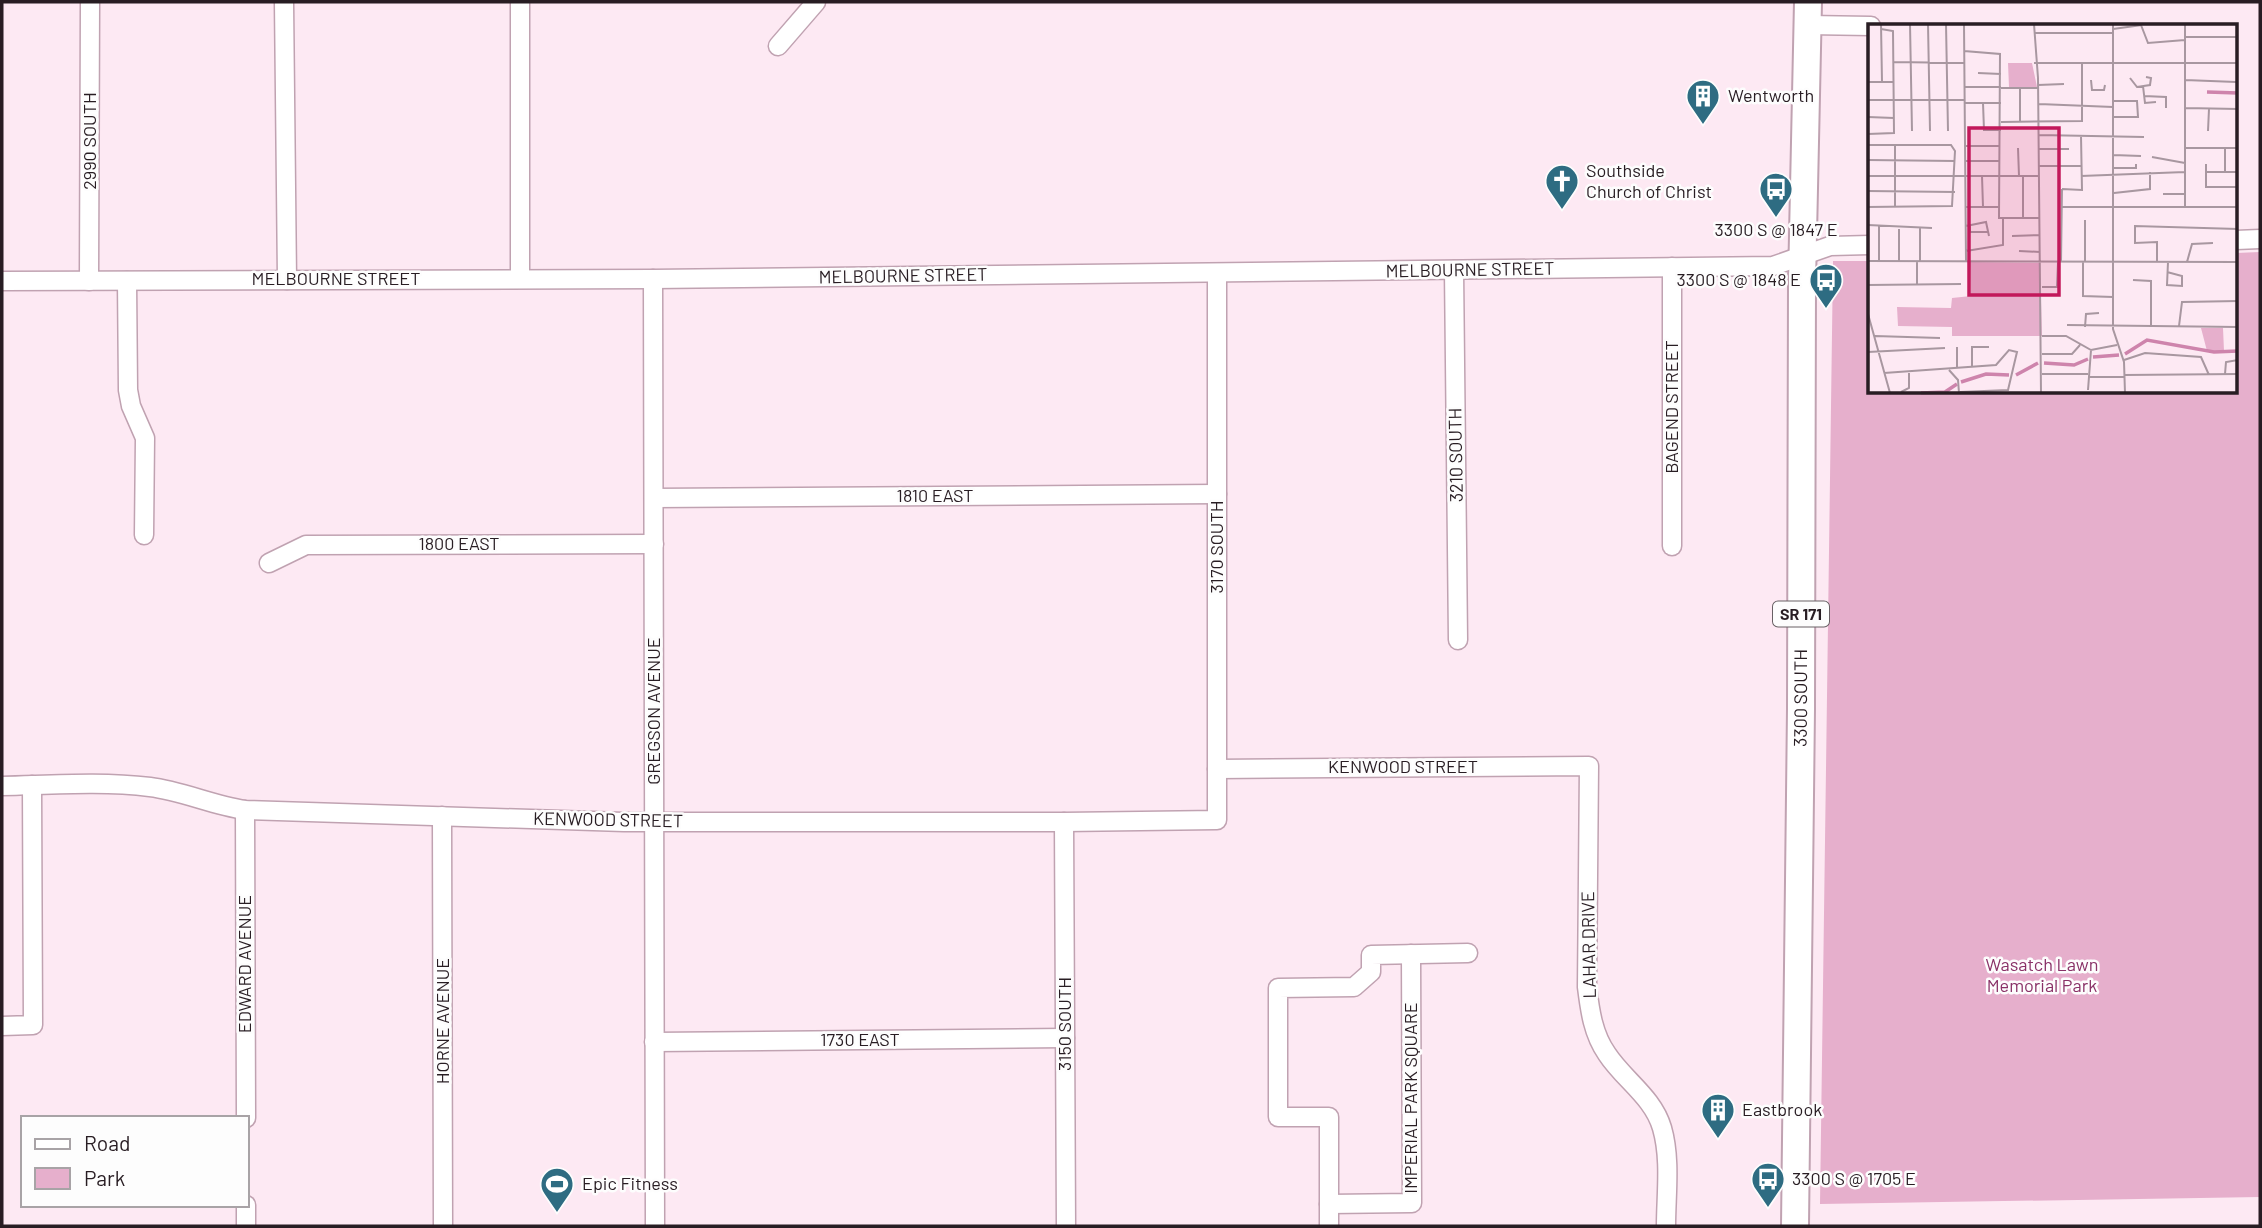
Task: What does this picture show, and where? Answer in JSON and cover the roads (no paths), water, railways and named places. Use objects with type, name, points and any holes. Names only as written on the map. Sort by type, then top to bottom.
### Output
[{"type":"main road","name":"3300 SOUTH","points":[[1795,1226],[1803,255],[1808,13]]},
{"type":"street","name":"2990 SOUTH","points":[[89,281],[90,2]]},
{"type":"street","points":[[284,2],[287,280]]},
{"type":"street","points":[[520,2],[520,278]]},
{"type":"street","points":[[778,46],[816,2]]},
{"type":"street","points":[[1808,13],[1868,25]]},
{"type":"street","points":[[2238,240],[2260,239]]},
{"type":"street","name":"MELBOURNE STREET","points":[[2,281],[653,279],[1773,266],[1830,246],[1868,245]]},
{"type":"street","name":"BAGEND STREET","points":[[1672,267],[1672,546]]},
{"type":"street","name":"3210 SOUTH","points":[[1454,270],[1458,640]]},
{"type":"street","name":"3170 SOUTH","points":[[1217,273],[1217,820]]},
{"type":"street","name":"GREGSON AVENUE","points":[[653,279],[655,1226]]},
{"type":"street","points":[[127,281],[128,390],[131,406],[145,438],[144,535]]},
{"type":"street","name":"1810 EAST","points":[[654,498],[1217,494]]},
{"type":"street","name":"1800 EAST","points":[[269,563],[306,545],[654,544]]},
{"type":"street","name":"KENWOOD STREET","points":[[1217,769],[1589,766]]},
{"type":"street","name":"LAHAR DRIVE","points":[[1589,766],[1587,987],[1590,1013],[1596,1034],[1608,1056],[1651,1105],[1662,1128],[1666,1159],[1665,1226]]},
{"type":"street","points":[[2,1026],[33,1025],[32,785]]},
{"type":"street","name":"KENWOOD STREET","points":[[2,786],[149,787],[245,810],[624,822],[1217,820]]},
{"type":"street","name":"EDWARD AVENUE","points":[[245,810],[246,1116]]},
{"type":"street","name":"HORNE AVENUE","points":[[442,816],[443,1226]]},
{"type":"street","name":"3150 SOUTH","points":[[1064,822],[1066,1226]]},
{"type":"street","points":[[1329,1226],[1329,1117],[1278,1117],[1278,988],[1354,987],[1371,972],[1371,955],[1468,953]]},
{"type":"street","name":"IMPERIAL PARK SQUARE","points":[[1329,1204],[1412,1203],[1411,954]]},
{"type":"street","name":"1730 EAST","points":[[654,1042],[1065,1038]]},
{"type":"street","points":[[246,1207],[246,1226]]},
{"type":"place","name":"Wentworth","points":[[1703,126]]},
{"type":"place","name":"Southside Church of Christ","points":[[1562,211]]},
{"type":"place","name":"3300 S @ 1847 E","points":[[1776,219]]},
{"type":"place","name":"3300 S @ 1848 E","points":[[1826,310]]},
{"type":"place","name":"Eastbrook","points":[[1718,1140]]},
{"type":"place","name":"3300 S @ 1705 E","points":[[1768,1209]]},
{"type":"place","name":"Epic Fitness","points":[[557,1214]]},
{"type":"park label","name":"Wasatch Lawn Memorial Park","points":[[2042,975]]}]
